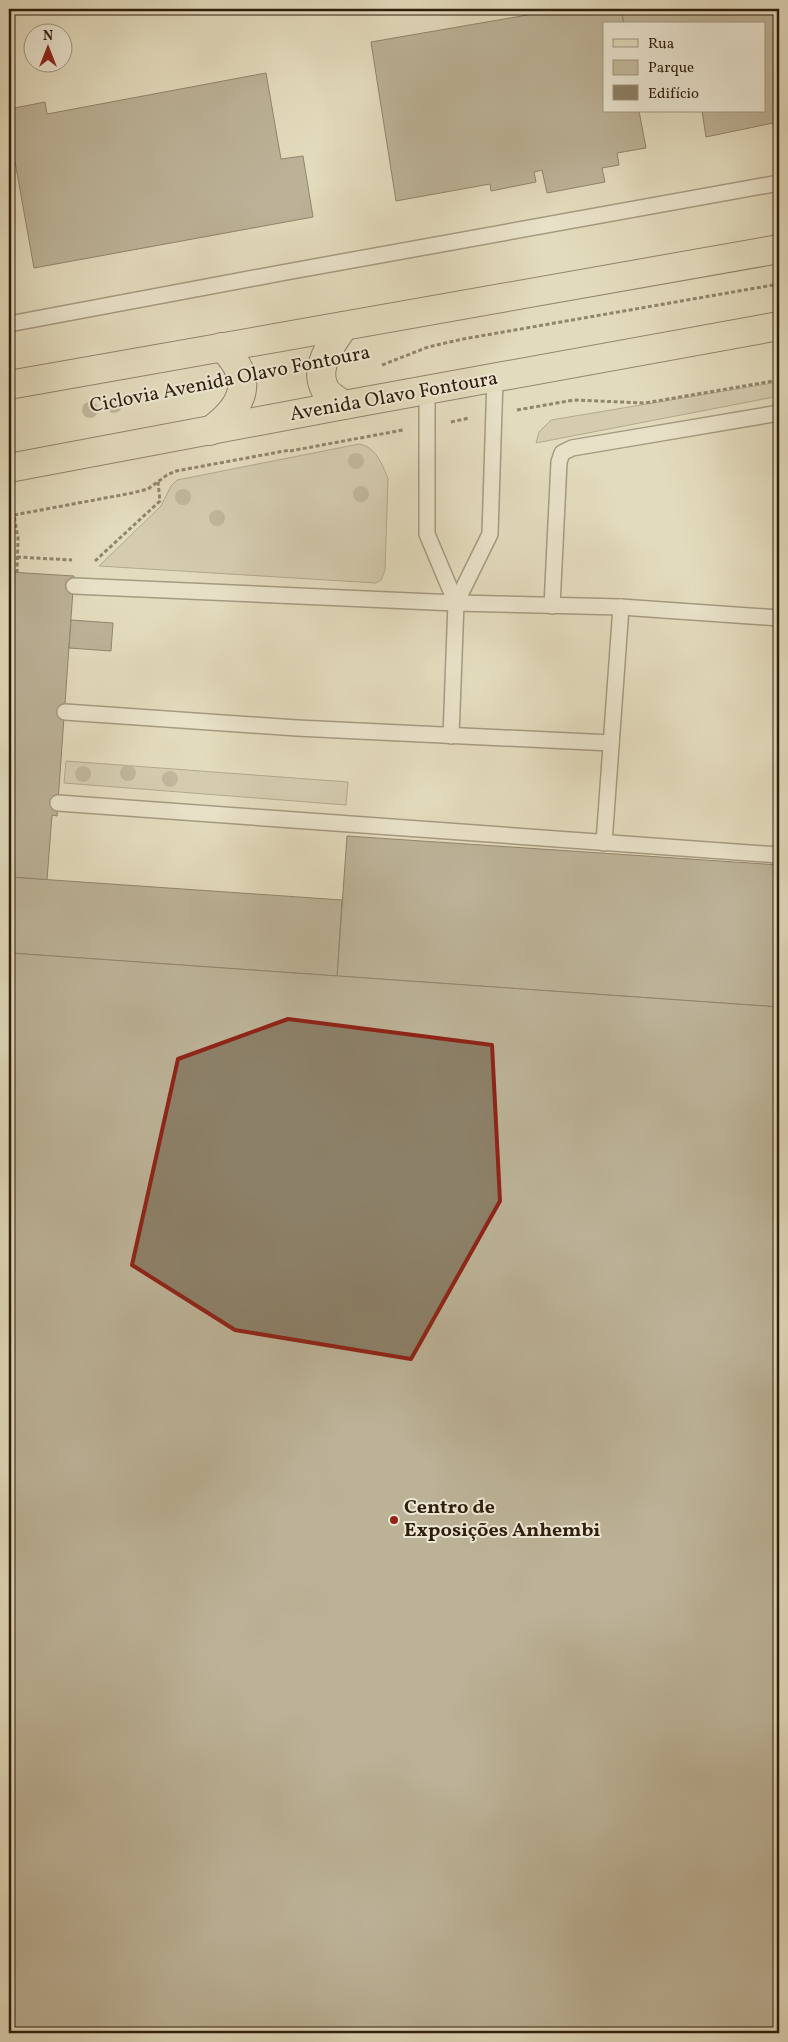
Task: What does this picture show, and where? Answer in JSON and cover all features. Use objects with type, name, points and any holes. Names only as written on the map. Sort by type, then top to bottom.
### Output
[{"type":"main road","points":[[9,385],[779,249]]},
{"type":"main road","points":[[344,326],[333,342],[322,364],[324,388],[344,405]]},
{"type":"main road","name":"Avenida Olavo Fontoura","points":[[9,468],[779,326]]},
{"type":"main road","points":[[209,432],[235,409],[242,395],[241,381],[235,360],[222,347]]},
{"type":"lane","points":[[9,324],[290,271],[779,184]]},
{"type":"lane","points":[[451,736],[456,604],[490,534],[495,378]]},
{"type":"lane","points":[[427,390],[427,534],[456,604]]},
{"type":"lane","points":[[552,606],[559,462],[562,453],[572,448],[779,413]]},
{"type":"lane","points":[[74,586],[456,604],[621,607],[779,618]]},
{"type":"lane","points":[[604,843],[621,607]]},
{"type":"lane","points":[[65,712],[451,736],[611,743]]},
{"type":"lane","points":[[58,803],[779,855]]},
{"type":"path","name":"Ciclovia Avenida Olavo Fontoura","points":[[379,366],[428,347],[463,339],[779,284]]},
{"type":"path","points":[[17,573],[18,538],[14,514],[132,493],[148,488],[176,471],[574,400],[645,403],[779,380]]},
{"type":"path","points":[[284,416],[290,450]]},
{"type":"path","points":[[86,561],[96,561],[160,501],[158,482]]},
{"type":"path","points":[[17,557],[76,560]]},
{"type":"highlighted area","points":[[288,1019],[492,1045],[500,1201],[411,1359],[235,1330],[132,1265],[178,1059]]},
{"type":"green space","points":[[779,382],[779,396],[536,443],[539,432],[551,420]]},
{"type":"green space","points":[[359,444],[370,448],[374,452],[381,462],[388,479],[385,570],[381,580],[376,583],[99,566],[161,506],[171,486],[177,480]]},
{"type":"green space","points":[[66,761],[348,782],[346,805],[64,783]]},
{"type":"building","points":[[562,9],[621,9],[624,22],[603,22],[603,112],[639,112],[646,148],[617,153],[619,165],[602,168],[605,182],[547,193],[542,170],[534,172],[536,182],[491,191],[490,184],[396,201],[371,42]]},
{"type":"building","points":[[621,9],[779,9],[779,126],[778,122],[706,137],[702,112],[766,112],[766,22],[624,22]]},
{"type":"building","points":[[266,73],[281,159],[303,156],[313,217],[34,268],[9,128],[9,109],[45,102],[47,114]]},
{"type":"building","points":[[9,572],[74,576],[57,816],[52,815],[47,880],[9,877]]},
{"type":"building","points":[[71,620],[113,623],[111,651],[69,648]]},
{"type":"building","points":[[347,836],[779,865],[779,1007],[337,976]]},
{"type":"building","points":[[9,877],[342,900],[337,976],[9,953]]},
{"type":"building","name":"Centro de Exposições Anhembi","points":[[11,953],[779,1007],[779,2033],[9,2033],[9,990]]},
{"type":"place","name":"Centro de Exposições Anhembi","points":[[394,1520]]}]
